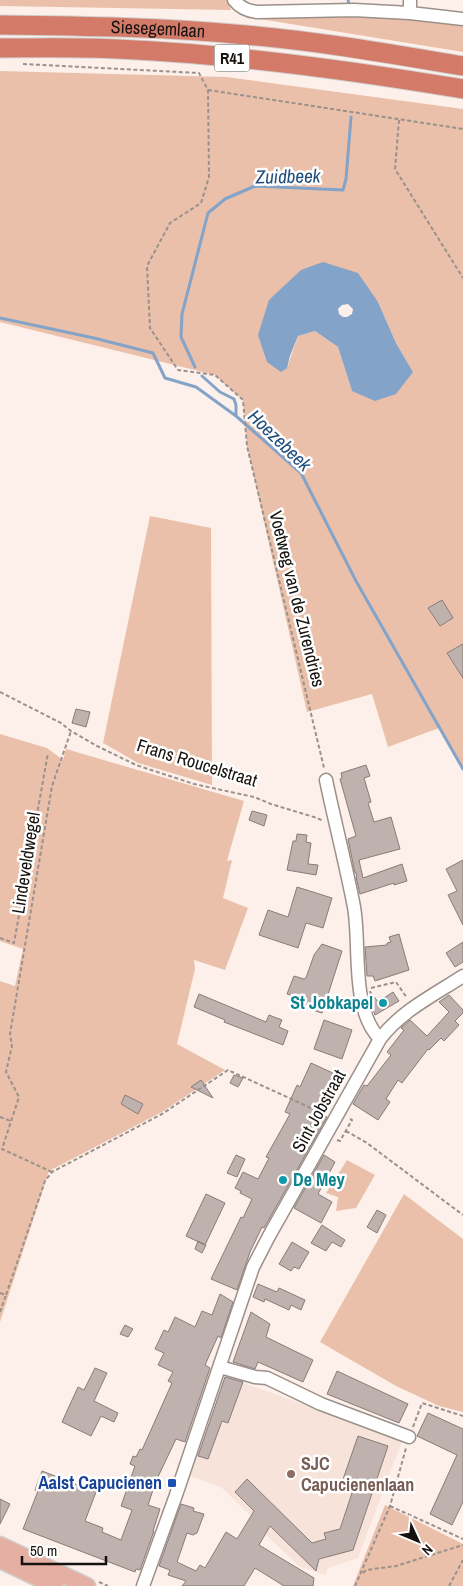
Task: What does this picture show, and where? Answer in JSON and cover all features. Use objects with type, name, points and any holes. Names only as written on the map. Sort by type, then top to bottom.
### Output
[{"type":"highway","name":"Siesegemlaan","points":[[0,25],[110,26],[247,35],[384,53],[463,66]]},
{"type":"highway","name":"Siesegemlaan","points":[[0,48],[118,49],[262,60],[337,69],[463,89]]},
{"type":"main road","points":[[0,1545],[87,1586]]},
{"type":"main road","points":[[0,1560],[55,1586]]},
{"type":"street","points":[[236,3],[247,11],[257,12],[410,7],[463,19]]},
{"type":"street","points":[[326,780],[354,909],[360,991],[368,1022],[380,1039]]},
{"type":"street","name":"Sint Jobstraat","points":[[143,1586],[253,1267],[380,1039],[394,1023],[463,976]]},
{"type":"street","points":[[220,1366],[255,1377],[267,1378],[321,1404],[409,1437]]},
{"type":"path","points":[[18,64],[199,73],[208,90],[463,129]]},
{"type":"path","name":"Voetweg van de Zurendries","points":[[208,90],[209,177],[201,203],[170,223],[147,266],[150,328],[178,370],[216,375],[243,400],[247,446],[322,756],[326,780]]},
{"type":"path","points":[[400,119],[395,169],[463,278]]},
{"type":"path","name":"Frans Roucelstraat","points":[[0,692],[61,723],[71,731],[136,765],[194,784],[254,797],[317,818],[336,829]]},
{"type":"path","name":"Lindeveldwegel","points":[[52,1172],[2,1149],[18,1098],[6,1072],[12,1046],[10,1034],[52,786],[71,731]]},
{"type":"path","points":[[0,938],[14,942],[48,753]]},
{"type":"path","points":[[360,991],[396,982],[414,1008]]},
{"type":"path","points":[[0,1312],[45,1181],[52,1172],[162,1114],[228,1070],[335,1119]]},
{"type":"path","points":[[0,1117],[11,1121]]},
{"type":"path","points":[[346,1131],[367,1143],[463,1215]]},
{"type":"path","points":[[0,1293],[6,1295]]},
{"type":"path","points":[[355,1586],[390,1506],[409,1437],[422,1403],[463,1416]]},
{"type":"path","points":[[390,1506],[463,1539]]},
{"type":"path","points":[[360,1577],[366,1570],[396,1566],[463,1545]]},
{"type":"path","points":[[449,1586],[463,1560]]},
{"type":"shaded area","points":[[0,0],[228,0],[231,10],[0,6]]},
{"type":"shaded area","points":[[343,12],[463,22],[463,52],[248,17]]},
{"type":"shaded area","points":[[0,71],[227,77],[463,109],[463,769],[439,728],[388,747],[372,694],[307,712],[247,446],[243,400],[215,375],[0,322]],"holes":[[[301,270],[378,302],[396,343],[413,372],[352,391],[338,347],[315,331],[298,336],[287,368]]]},
{"type":"shaded area","points":[[150,516],[211,528],[212,785],[138,763],[103,743]]},
{"type":"shaded area","points":[[0,734],[47,748],[63,760],[66,749],[244,801],[227,861],[232,860],[223,898],[248,908],[225,970],[194,960],[195,969],[177,1044],[225,1070],[162,1112],[49,1171],[0,1322],[0,981],[15,986],[23,949],[0,941]]},
{"type":"shaded area","points":[[347,1160],[375,1175],[356,1208],[336,1211],[338,1197],[326,1193]]},
{"type":"shaded area","points":[[404,1194],[463,1239],[463,1412],[439,1406],[396,1386],[320,1342]]},
{"type":"shaded area","name":"SJC Capucienenlaan","points":[[226,1377],[403,1439],[358,1558],[328,1568],[326,1575],[297,1566],[265,1534],[254,1511],[251,1516],[221,1487],[190,1476]]},
{"type":"shaded area","points":[[385,1505],[463,1544],[463,1586],[353,1586]]},
{"type":"water","points":[[323,262],[358,273],[378,302],[396,343],[413,372],[396,394],[375,401],[352,391],[338,347],[315,331],[298,336],[287,368],[281,372],[267,362],[258,335],[269,300],[301,270]],"holes":[[[348,304],[353,309],[352,314],[347,317],[339,314],[338,309],[342,305]]]},
{"type":"building","points":[[442,600],[453,618],[440,626],[428,608]]},
{"type":"building","points":[[463,644],[463,678],[447,653]]},
{"type":"building","points":[[76,709],[90,712],[86,727],[72,723]]},
{"type":"building","points":[[366,765],[370,776],[364,778],[371,802],[368,803],[374,822],[391,817],[400,849],[359,860],[363,878],[402,864],[407,881],[394,885],[394,883],[360,894],[348,839],[356,836],[340,779],[342,778],[341,773]]},
{"type":"building","points":[[252,811],[267,815],[264,826],[249,820]]},
{"type":"building","points":[[297,834],[307,835],[306,842],[311,843],[308,864],[318,865],[316,875],[287,870],[293,841],[296,841]]},
{"type":"building","points":[[463,860],[463,925],[448,895],[457,891],[446,869]]},
{"type":"building","points":[[297,887],[332,898],[323,928],[306,923],[298,948],[259,935],[268,910],[288,917]]},
{"type":"building","points":[[399,934],[409,970],[375,981],[373,976],[367,976],[365,947],[387,945],[387,943],[391,942],[389,937]]},
{"type":"building","points":[[463,942],[463,962],[455,967],[446,953]]},
{"type":"building","points":[[322,944],[342,951],[322,1013],[300,1006],[302,1002],[295,999],[296,997],[287,994],[294,976],[306,978],[314,955]]},
{"type":"building","name":"St Jobkapel","points":[[370,991],[378,1002],[393,992],[399,1001],[375,1015],[370,1001]]},
{"type":"building","points":[[199,994],[266,1022],[269,1015],[282,1020],[279,1027],[288,1031],[283,1045],[224,1022],[225,1020],[194,1007]]},
{"type":"building","points":[[449,995],[463,1010],[463,1013],[455,1021],[459,1025],[444,1041],[441,1038],[428,1049],[402,1083],[398,1080],[386,1099],[390,1102],[378,1120],[353,1104],[364,1085],[367,1086],[391,1055],[387,1052],[404,1030],[401,1028],[410,1020],[427,1036],[449,1012],[439,1002]]},
{"type":"building","points":[[324,1020],[352,1030],[342,1059],[314,1049]]},
{"type":"building","points":[[311,1063],[335,1074],[318,1113],[327,1117],[264,1228],[262,1227],[250,1252],[237,1290],[211,1279],[241,1217],[243,1218],[252,1199],[235,1188],[243,1172],[258,1179],[269,1158],[266,1157],[290,1114],[285,1112],[297,1085],[300,1087]]},
{"type":"building","points":[[234,1075],[243,1078],[238,1087],[230,1083]]},
{"type":"building","points":[[201,1080],[213,1098],[191,1087]]},
{"type":"building","points":[[125,1095],[143,1104],[138,1114],[121,1104]]},
{"type":"building","points":[[236,1155],[245,1159],[237,1177],[227,1173]]},
{"type":"building","points":[[324,1155],[335,1162],[318,1194],[332,1202],[321,1223],[294,1208]]},
{"type":"building","points":[[206,1194],[225,1203],[205,1245],[186,1236]]},
{"type":"building","points":[[377,1210],[386,1215],[377,1233],[367,1227]]},
{"type":"building","points":[[322,1225],[345,1240],[341,1247],[332,1242],[326,1251],[311,1243]]},
{"type":"building","points":[[198,1241],[206,1245],[202,1253],[195,1249]]},
{"type":"building","points":[[292,1242],[309,1252],[299,1269],[294,1267],[291,1271],[279,1264]]},
{"type":"building","points":[[258,1284],[277,1292],[279,1288],[305,1300],[301,1310],[291,1305],[289,1310],[265,1299],[264,1302],[253,1297]]},
{"type":"building","points":[[220,1294],[233,1302],[221,1338],[218,1336],[205,1365],[210,1368],[185,1442],[176,1439],[156,1481],[148,1505],[160,1509],[140,1570],[136,1569],[135,1572],[23,1529],[38,1491],[35,1490],[42,1471],[96,1492],[85,1521],[103,1528],[102,1532],[121,1540],[132,1510],[121,1506],[135,1466],[130,1464],[133,1456],[136,1457],[140,1449],[142,1450],[172,1383],[168,1381],[173,1372],[158,1365],[164,1353],[155,1349],[164,1330],[168,1332],[175,1317],[195,1327],[202,1311],[212,1315]]},
{"type":"building","points":[[251,1312],[270,1324],[266,1337],[313,1360],[303,1382],[258,1362],[255,1369],[233,1362]]},
{"type":"building","points":[[125,1325],[133,1329],[128,1337],[120,1334]]},
{"type":"building","points":[[95,1368],[107,1373],[94,1401],[118,1413],[114,1422],[101,1416],[91,1436],[62,1422],[78,1387],[84,1390]]},
{"type":"building","points":[[337,1371],[408,1404],[399,1423],[327,1394]]},
{"type":"building","points":[[225,1377],[243,1382],[228,1423],[222,1421],[208,1459],[198,1456]]},
{"type":"building","points":[[428,1413],[463,1429],[463,1502],[452,1525],[430,1514],[457,1455],[417,1436]]},
{"type":"building","points":[[358,1436],[388,1446],[353,1550],[319,1559],[316,1571],[270,1526],[259,1545],[314,1578],[313,1586],[284,1586],[255,1568],[244,1586],[182,1586],[186,1581],[168,1575],[170,1570],[159,1566],[181,1504],[194,1508],[193,1511],[204,1514],[197,1533],[193,1535],[187,1533],[177,1562],[196,1571],[200,1565],[205,1568],[226,1532],[237,1539],[254,1511],[235,1492],[247,1479],[312,1543],[326,1539],[324,1533],[340,1529],[352,1493],[340,1488]]},
{"type":"building","points":[[0,1499],[10,1504],[0,1524]]},
{"type":"waterway","name":"Zuidbeek","points":[[348,0],[349,4]]},
{"type":"waterway","name":"Zuidbeek","points":[[195,367],[181,337],[182,314],[208,213],[225,199],[255,186],[343,190],[346,179],[351,117]]},
{"type":"waterway","name":"Hoezebeek","points":[[0,318],[153,353],[165,378],[196,387],[236,416],[301,473],[356,581],[463,769]]},
{"type":"waterway","name":"Zuidbeek","points":[[202,376],[220,392],[234,399],[236,416]]},
{"type":"place","name":"St Jobkapel","points":[[383,1003]]},
{"type":"place","name":"De Mey","points":[[283,1180]]},
{"type":"place","name":"SJC Capucienenlaan","points":[[291,1474]]},
{"type":"place","name":"Aalst Capucienen","points":[[172,1483]]}]
